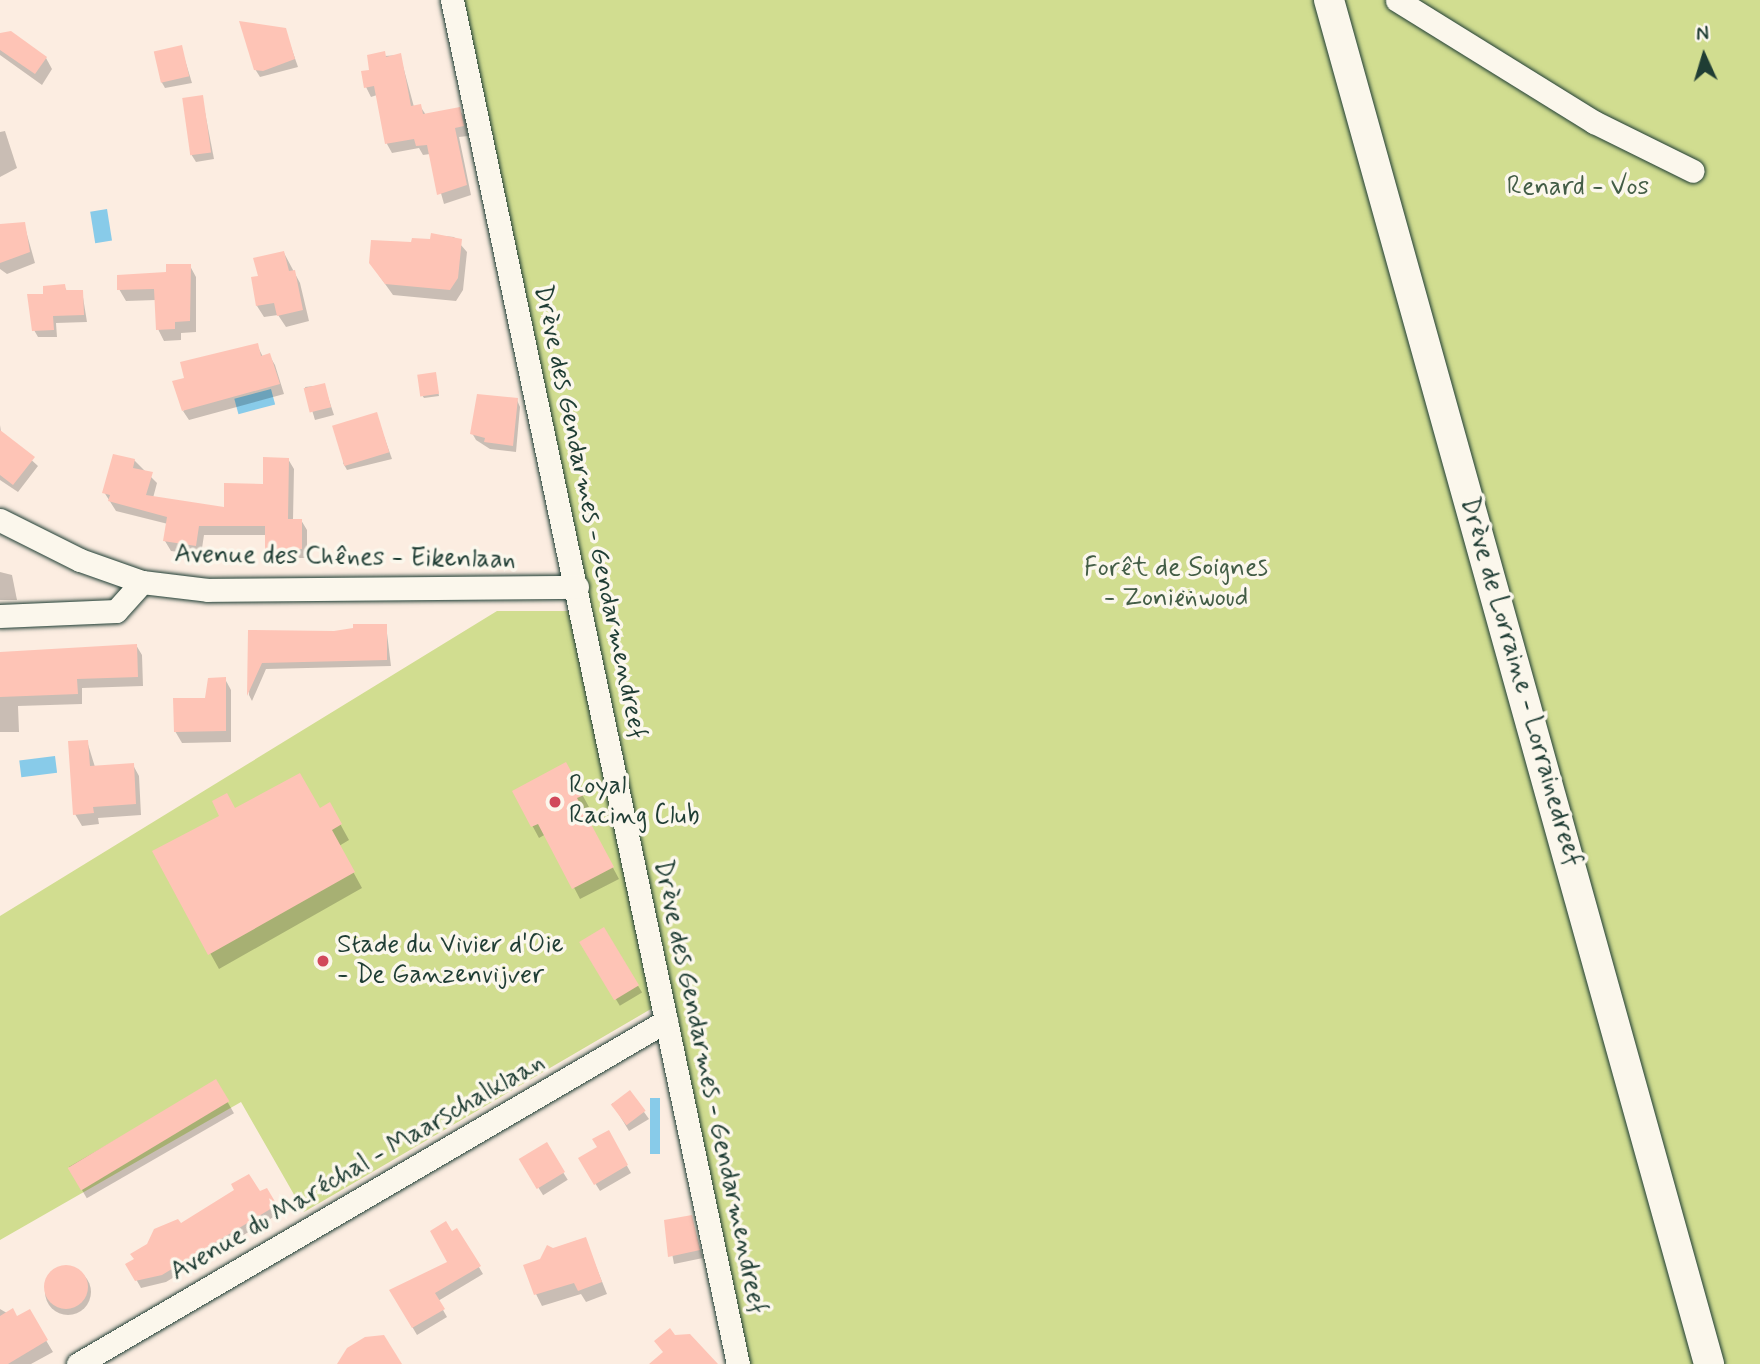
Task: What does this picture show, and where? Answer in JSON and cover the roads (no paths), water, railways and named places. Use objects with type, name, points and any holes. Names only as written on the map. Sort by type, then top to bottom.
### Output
[{"type":"main road","name":"Drève de Lorraine - Lorrainedreef","points":[[1329,0],[1709,1364]]},
{"type":"street","name":"Drève des Gendarmes - Gendarmendreef","points":[[452,0],[738,1364]]},
{"type":"street","points":[[1396,0],[1594,122],[1693,171]]},
{"type":"street","name":"Avenue des Chênes - Eikenlaan","points":[[0,520],[80,560],[142,582],[246,590],[578,593]]},
{"type":"street","points":[[0,616],[116,611],[142,582]]},
{"type":"street","name":"Avenue du Maréchal - Maarschalklaan","points":[[78,1364],[666,1021]]},
{"type":"water","points":[[107,209],[112,241],[95,243],[90,212]]},
{"type":"water","points":[[271,389],[275,404],[238,414],[234,399]]},
{"type":"water","points":[[55,756],[57,773],[21,777],[19,760]]},
{"type":"water","points":[[650,1098],[660,1098],[660,1154],[650,1154]]},
{"type":"place","name":"Royal Racing Club","points":[[555,802]]},
{"type":"place","name":"Stade du Vivier d'Oie - De Ganzenvijver","points":[[323,961]]},
{"type":"park label","name":"Renard - Vos","points":[[1578,188]]},
{"type":"park label","name":"Forêt de Soignes - Zoniënwoud","points":[[1176,584]]}]
